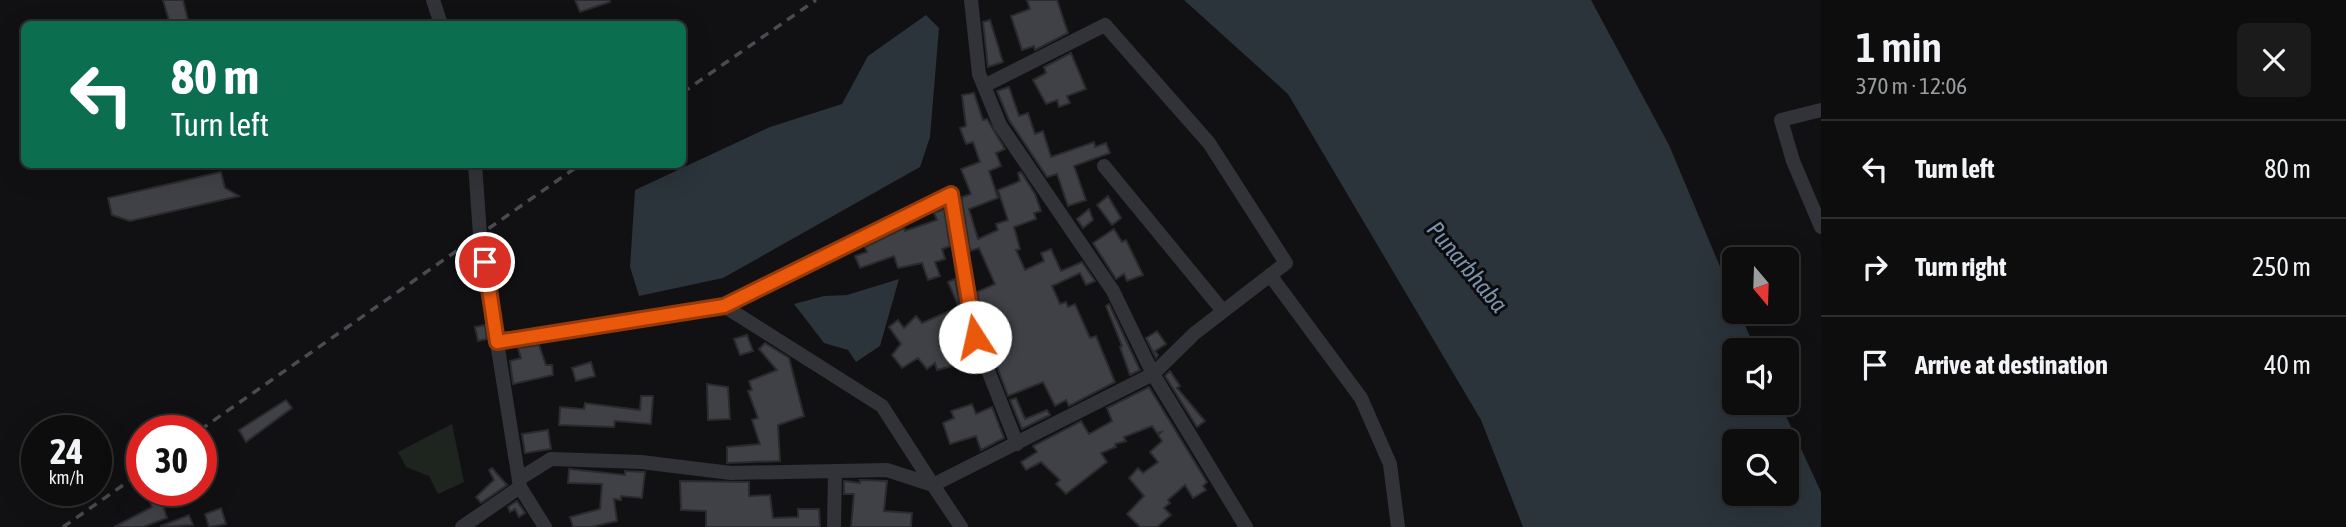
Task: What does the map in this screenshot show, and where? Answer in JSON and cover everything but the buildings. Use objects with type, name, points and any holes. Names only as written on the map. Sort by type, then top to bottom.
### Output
[{"type":"street","points":[[433,0],[440,21]]},
{"type":"street","points":[[971,0],[979,74],[1000,125],[1113,291],[1153,374],[1246,527]]},
{"type":"street","points":[[462,527],[551,459],[641,462],[731,473],[887,471],[933,485],[1153,374],[1195,333],[1286,262],[1209,143],[1105,25],[984,86]]},
{"type":"street","points":[[1821,110],[1781,120],[1793,161],[1821,227]]},
{"type":"street","points":[[1104,166],[1223,312]]},
{"type":"street","points":[[475,168],[480,235],[520,483],[545,527]]},
{"type":"street","points":[[497,342],[724,306],[951,194],[975,337],[1017,444]]},
{"type":"street","points":[[1270,275],[1360,398],[1390,464],[1398,527]]},
{"type":"street","points":[[724,306],[882,406],[961,527]]},
{"type":"street","points":[[834,527],[835,472]]},
{"type":"shaded area","points":[[452,424],[464,482],[438,494],[429,476],[406,467],[398,452]]},
{"type":"water","name":"Punarbhaba","points":[[1184,0],[1591,0],[1669,145],[1722,271],[1722,324],[1744,324],[1751,338],[1722,338],[1722,415],[1786,415],[1792,429],[1722,429],[1722,506],[1799,506],[1799,444],[1821,492],[1821,527],[1523,527],[1481,420],[1288,94]]},
{"type":"water","points":[[926,15],[939,28],[930,137],[920,167],[723,278],[639,296],[630,267],[635,190],[770,127],[842,104],[868,56]]},
{"type":"water","points":[[899,279],[880,346],[856,362],[848,350],[824,343],[794,304],[824,296],[847,295]]},
{"type":"railway","points":[[686,90],[816,0]]},
{"type":"railway","points":[[217,418],[575,168]]},
{"type":"railway","points":[[63,527],[126,483]]},
{"type":"route","points":[[485,262],[497,342],[724,306],[951,194],[975,337]]}]
